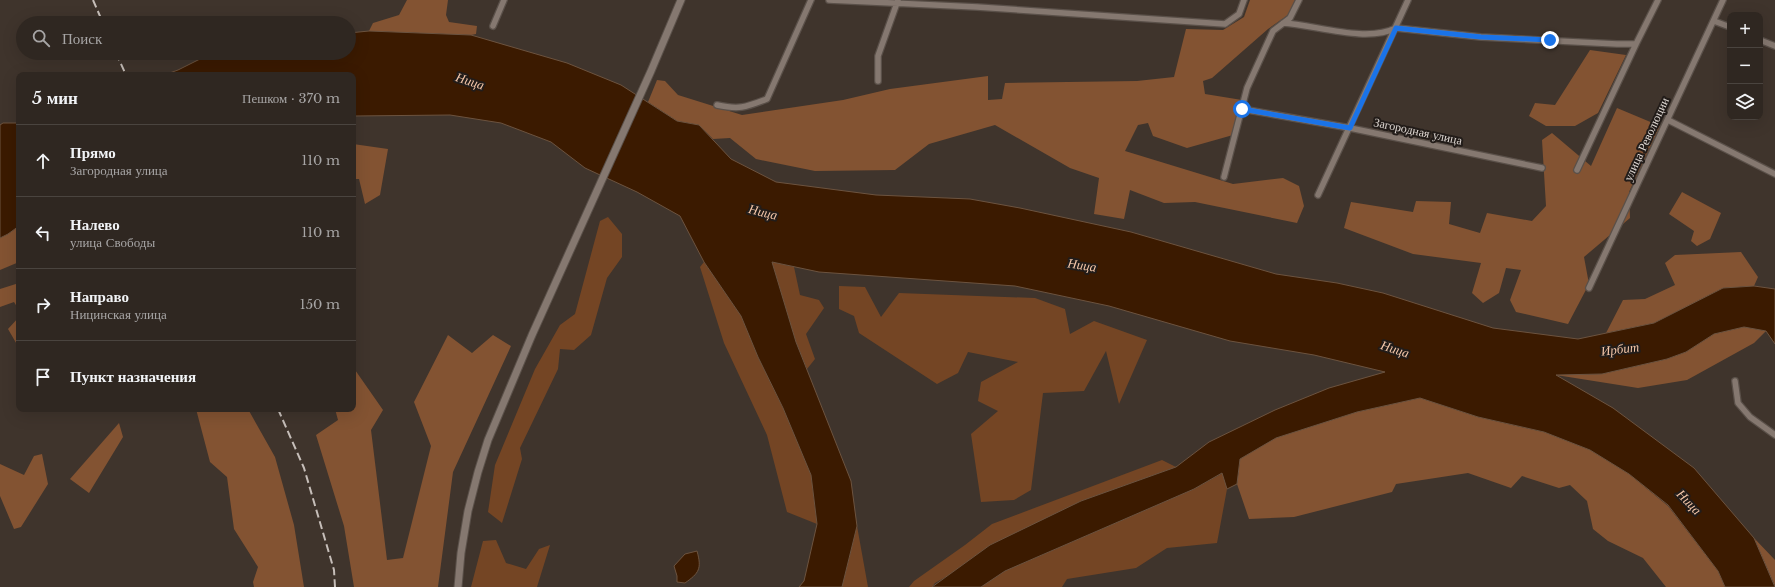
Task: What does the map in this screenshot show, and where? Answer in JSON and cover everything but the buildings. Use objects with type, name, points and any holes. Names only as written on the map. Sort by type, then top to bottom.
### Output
[{"type":"street","points":[[493,26],[504,0]]},
{"type":"street","points":[[458,587],[461,552],[468,511],[488,440],[532,335],[651,71],[681,0]]},
{"type":"street","points":[[717,105],[740,108],[767,99],[811,0]]},
{"type":"street","points":[[829,0],[977,6],[1225,24],[1239,14],[1244,0]]},
{"type":"street","points":[[1224,177],[1247,88],[1273,31],[1290,18],[1299,0]]},
{"type":"street","points":[[1318,195],[1408,0]]},
{"type":"street","points":[[1577,170],[1658,0]]},
{"type":"street","name":"улица Революции","points":[[1589,288],[1723,0]]},
{"type":"street","points":[[878,81],[878,56],[898,2]]},
{"type":"street","points":[[1714,20],[1727,26]]},
{"type":"street","points":[[1283,23],[1373,35],[1388,32],[1396,28],[1481,37],[1636,44]]},
{"type":"street","points":[[1763,41],[1775,46]]},
{"type":"street","name":"Загородная улица","points":[[1242,109],[1350,128],[1542,168]]},
{"type":"street","points":[[1668,120],[1775,174]]},
{"type":"street","points":[[1735,381],[1738,403],[1750,417],[1775,435]]},
{"type":"shaded area","points":[[407,0],[448,0],[446,15],[449,22],[477,26],[476,34],[369,31],[373,23],[399,15]]},
{"type":"shaded area","points":[[1250,0],[1295,0],[1288,15],[1268,29],[1212,78],[1203,81],[1205,94],[1242,100],[1233,135],[1187,148],[1153,136],[1148,123],[1138,125],[1125,151],[1233,184],[1283,178],[1299,186],[1304,206],[1297,223],[1195,202],[1164,203],[1130,190],[1124,219],[1094,214],[1099,178],[1070,168],[995,125],[929,144],[895,170],[815,171],[756,159],[730,138],[713,139],[699,125],[677,121],[648,102],[657,80],[665,81],[678,95],[742,115],[843,100],[890,89],[988,76],[988,100],[1002,99],[1005,83],[1137,81],[1174,77],[1186,29],[1223,30],[1244,17]]},
{"type":"shaded area","points":[[1590,50],[1626,55],[1598,113],[1575,126],[1546,126],[1529,116],[1535,103],[1555,105]]},
{"type":"shaded area","points":[[1617,108],[1660,126],[1629,192],[1630,218],[1584,257],[1589,284],[1568,324],[1516,312],[1510,300],[1521,270],[1506,268],[1499,293],[1483,303],[1472,293],[1481,263],[1413,254],[1344,228],[1351,202],[1413,212],[1416,201],[1451,202],[1449,224],[1480,233],[1487,213],[1532,221],[1546,206],[1542,140],[1552,133],[1591,166]]},
{"type":"shaded area","points":[[356,144],[388,149],[380,195],[365,204],[359,179],[356,179]]},
{"type":"shaded area","points":[[1682,192],[1721,213],[1710,239],[1697,246],[1691,241],[1694,231],[1669,214]]},
{"type":"shaded area","points":[[608,217],[622,234],[622,257],[607,278],[591,335],[574,350],[560,349],[558,369],[520,448],[522,459],[502,523],[488,512],[495,465],[535,369],[560,325],[575,314],[600,221]]},
{"type":"shaded area","points":[[16,228],[16,263],[0,270],[0,238]]},
{"type":"shaded area","points":[[1741,252],[1758,277],[1754,286],[1723,288],[1654,323],[1606,333],[1623,300],[1645,299],[1675,285],[1665,263],[1675,255]]},
{"type":"shaded area","points":[[704,262],[741,316],[758,357],[783,408],[811,475],[817,524],[787,512],[767,435],[724,343],[700,267]]},
{"type":"shaded area","points":[[772,262],[794,267],[800,295],[819,300],[824,308],[806,334],[815,359],[807,369],[796,342]]},
{"type":"shaded area","points":[[16,284],[16,305],[14,302],[0,307],[0,289]]},
{"type":"shaded area","points":[[839,286],[865,287],[881,317],[899,293],[1035,298],[1065,309],[1070,334],[1094,321],[1147,340],[1119,404],[1106,351],[1084,391],[1043,393],[1031,490],[1014,500],[981,502],[971,434],[998,411],[978,401],[981,382],[1018,362],[968,352],[958,373],[937,384],[859,333],[854,316],[839,309]]},
{"type":"shaded area","points":[[16,320],[16,343],[8,329]]},
{"type":"shaded area","points":[[1744,327],[1766,331],[1754,343],[1687,380],[1638,388],[1556,375],[1602,374],[1667,359],[1686,352],[1714,334]]},
{"type":"shaded area","points":[[448,335],[472,353],[493,335],[511,346],[453,472],[438,587],[354,587],[344,526],[316,435],[338,420],[336,412],[356,412],[356,371],[383,410],[371,430],[387,560],[403,558],[431,446],[414,402]]},
{"type":"shaded area","points":[[1420,398],[1478,417],[1544,432],[1590,450],[1629,474],[1668,506],[1718,571],[1725,587],[1666,587],[1643,558],[1608,541],[1593,529],[1587,501],[1570,485],[1559,488],[1522,476],[1511,488],[1468,473],[1396,484],[1392,492],[1294,517],[1249,519],[1237,484],[1240,459],[1275,438],[1357,412]]},
{"type":"shaded area","points":[[197,412],[250,412],[275,457],[294,525],[304,587],[254,587],[253,582],[258,567],[234,529],[227,477],[210,462]]},
{"type":"shaded area","points":[[119,423],[123,437],[89,493],[70,479]]},
{"type":"shaded area","points":[[42,454],[48,484],[21,527],[14,529],[0,496],[0,464],[24,475],[34,456]]},
{"type":"shaded area","points":[[1162,460],[1176,467],[1081,501],[935,583],[932,587],[909,587],[914,581],[992,524]]},
{"type":"shaded area","points":[[1223,473],[1227,489],[1217,543],[1167,548],[1136,568],[1067,579],[1062,587],[981,587],[1005,571],[1194,489]]},
{"type":"shaded area","points":[[857,526],[868,587],[842,587]]},
{"type":"shaded area","points":[[1754,538],[1775,560],[1775,586]]},
{"type":"shaded area","points":[[496,540],[506,563],[526,569],[539,549],[550,545],[537,587],[471,587],[483,541]]},
{"type":"water","points":[[369,31],[471,35],[567,63],[621,85],[677,121],[699,125],[731,159],[776,182],[876,195],[970,199],[1020,208],[1131,232],[1276,274],[1337,283],[1383,293],[1493,328],[1578,339],[1654,323],[1723,288],[1754,286],[1775,289],[1775,344],[1766,331],[1744,327],[1714,334],[1686,352],[1667,359],[1602,374],[1556,375],[1613,408],[1694,468],[1754,538],[1775,587],[1725,587],[1718,571],[1668,505],[1629,474],[1590,450],[1544,432],[1478,417],[1420,398],[1357,412],[1276,438],[1240,459],[1237,484],[1227,489],[1222,473],[1194,489],[1005,571],[981,587],[932,587],[990,545],[1081,501],[1176,467],[1209,442],[1275,410],[1329,388],[1385,372],[1314,355],[1230,341],[1109,306],[1015,286],[819,272],[772,262],[796,342],[851,481],[857,526],[842,587],[799,587],[804,581],[817,524],[811,475],[783,408],[758,357],[741,316],[704,262],[680,216],[637,192],[585,168],[551,142],[501,123],[450,115],[356,116],[356,72],[172,72],[198,60],[356,60],[356,32]]},
{"type":"water","points":[[3,123],[16,123],[16,228],[0,238],[0,125]]},
{"type":"water","points":[[697,551],[699,562],[698,570],[685,583],[677,582],[674,566],[685,554]]},
{"type":"railway","points":[[93,0],[100,16]]},
{"type":"railway","points":[[119,60],[125,72]]},
{"type":"railway","points":[[279,412],[304,468],[334,570],[335,587]]},
{"type":"route","points":[[1242,109],[1350,128],[1396,28],[1481,37],[1550,40]]},
{"type":"water label","name":"Ница","points":[[470,81]]},
{"type":"water label","name":"Ница","points":[[763,212]]},
{"type":"water label","name":"Ница","points":[[1082,265]]},
{"type":"water label","name":"Ница","points":[[1395,349]]},
{"type":"water label","name":"Ирбит","points":[[1620,349]]},
{"type":"water label","name":"Ница","points":[[1689,502]]}]
